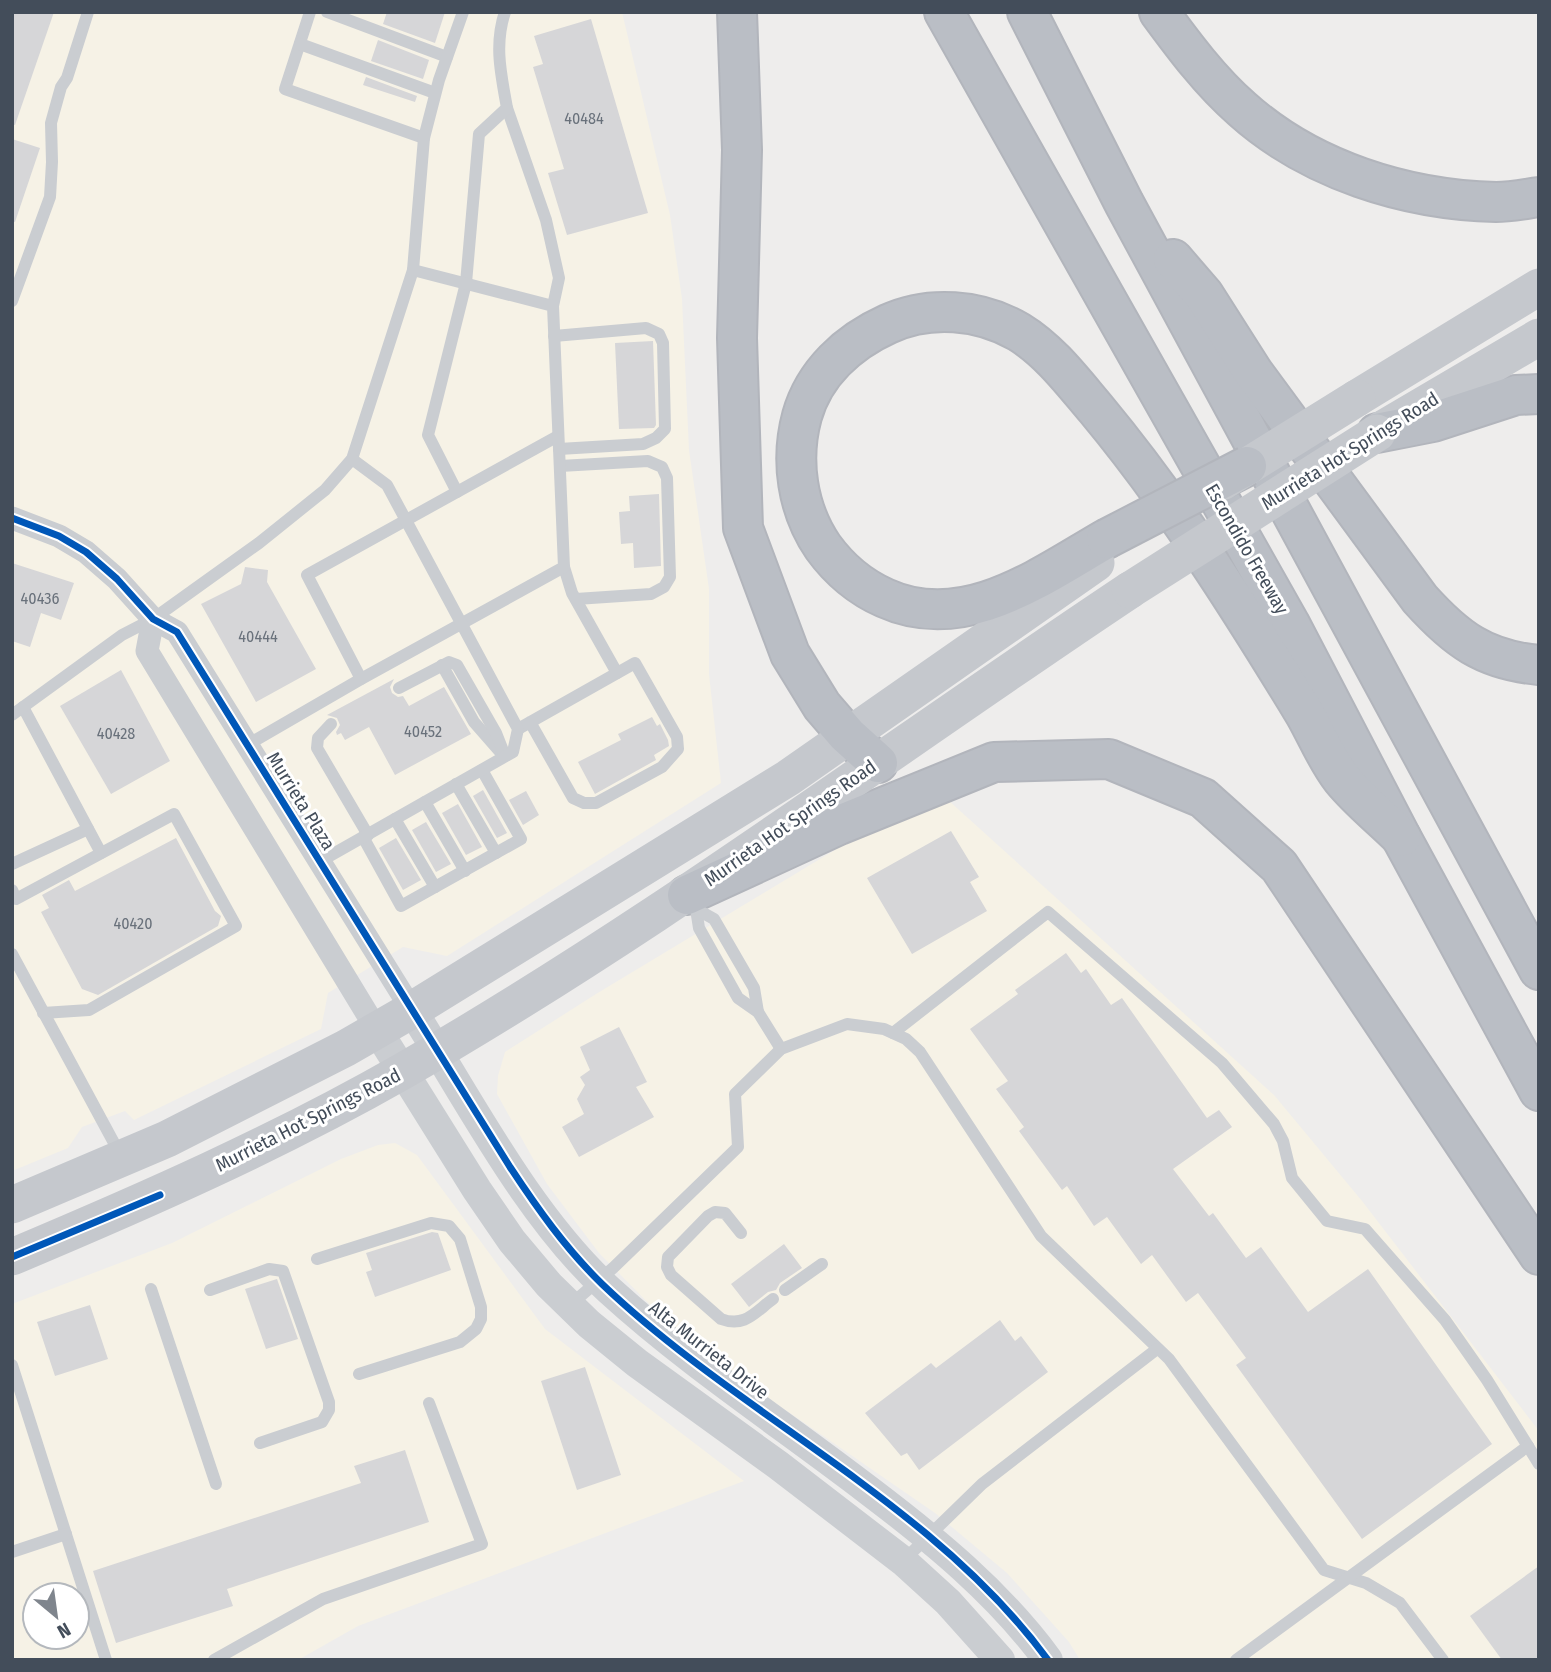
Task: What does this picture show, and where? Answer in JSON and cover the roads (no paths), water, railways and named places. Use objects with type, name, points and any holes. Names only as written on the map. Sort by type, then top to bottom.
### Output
[{"type":"highway","points":[[737,12],[742,150],[737,338],[743,528],[790,654],[822,706],[848,736],[878,763]]},
{"type":"highway","name":"Escondido Freeway","points":[[944,12],[1290,624],[1401,837],[1539,1091]]},
{"type":"highway","points":[[1027,12],[1124,204],[1539,970]]},
{"type":"highway","points":[[1159,12],[1198,64],[1242,110],[1310,156],[1366,180],[1430,196],[1498,202],[1539,197]]},
{"type":"highway","points":[[1124,204],[1204,295],[1268,392],[1374,539],[1441,623],[1481,652],[1516,662],[1539,665]]},
{"type":"highway","points":[[1247,466],[1110,545],[1007,594],[976,606],[931,610],[890,601],[871,592],[841,568],[825,549],[806,515],[799,491],[796,464],[797,441],[805,406],[832,363],[852,344],[874,330],[920,312],[973,314],[1000,322],[1020,333],[1054,361],[1117,435],[1188,530],[1305,715],[1342,779],[1401,837]]},
{"type":"highway","points":[[1377,432],[1433,422],[1516,395],[1539,394]]},
{"type":"highway","points":[[692,902],[839,825],[994,762],[1109,760],[1203,797],[1279,866],[1539,1255]]},
{"type":"main road","points":[[1247,466],[1539,287]]},
{"type":"main road","name":"Murrieta Hot Springs Road","points":[[12,1257],[160,1195],[402,1072],[692,902],[878,763],[1130,590],[1377,432],[1539,337]]},
{"type":"main road","name":"Murrieta Hot Springs Road","points":[[12,1205],[123,1159],[258,1093],[412,1010],[776,785],[848,736],[1110,545]]},
{"type":"street","name":"Murrieta Plaza","points":[[12,518],[59,536],[86,552],[117,579],[153,619],[177,632],[412,1010]]},
{"type":"street","points":[[153,619],[147,651],[402,1072],[531,1266],[569,1306],[636,1363],[778,1465],[903,1561],[948,1602],[1000,1660]]},
{"type":"street","name":"Alta Murrieta Drive","points":[[412,1010],[534,1203],[599,1281],[692,1359],[928,1537],[1010,1614],[1048,1660]]},
{"type":"lane","points":[[12,301],[50,197],[51,123],[88,12]]},
{"type":"lane","points":[[310,12],[285,89],[424,138]]},
{"type":"lane","points":[[327,12],[447,57]]},
{"type":"lane","points":[[505,12],[499,30],[498,57],[507,108],[546,220],[559,278],[553,306],[564,567],[576,599],[617,673]]},
{"type":"lane","points":[[101,853],[17,711],[122,635],[153,619],[259,543],[325,490],[352,459],[413,270],[424,138],[459,14]]},
{"type":"lane","points":[[300,44],[435,93]]},
{"type":"lane","points":[[457,492],[428,435],[466,284],[479,134],[507,108]]},
{"type":"lane","points":[[413,270],[553,306]]},
{"type":"lane","points":[[361,679],[307,575],[457,492],[559,443],[643,444],[656,438],[665,429],[663,343],[659,334],[646,328],[554,336]]},
{"type":"lane","points":[[319,862],[513,752],[517,729],[387,485],[352,459]]},
{"type":"lane","points":[[559,466],[648,461],[662,467],[667,478],[670,578],[664,587],[651,594],[576,599]]},
{"type":"lane","points":[[247,745],[564,567]]},
{"type":"lane","points":[[517,729],[635,663],[677,737],[678,749],[662,767],[596,803],[584,803],[573,798],[530,722]]},
{"type":"lane","points":[[399,688],[442,665],[474,722],[505,756]]},
{"type":"lane","points":[[331,724],[318,738],[317,748],[401,906],[521,839],[482,769]]},
{"type":"lane","points":[[456,784],[496,853]]},
{"type":"lane","points":[[425,802],[465,871]]},
{"type":"lane","points":[[12,890],[16,899],[174,814],[236,926],[89,1010],[43,1013]]},
{"type":"lane","points":[[395,819],[435,887]]},
{"type":"lane","points":[[12,864],[88,829]]},
{"type":"lane","points":[[692,902],[713,919],[754,988],[758,1012],[781,1049]]},
{"type":"lane","points":[[893,1033],[1048,912],[1222,1063],[1274,1124],[1283,1141],[1292,1178],[1327,1221],[1365,1229],[1445,1320],[1487,1380],[1539,1464]]},
{"type":"lane","points":[[12,954],[123,1159]]},
{"type":"lane","points":[[569,1306],[599,1281],[738,1147],[735,1094],[781,1049],[848,1024],[884,1029],[906,1039],[919,1052],[1041,1236],[1169,1359],[1324,1570],[1366,1583],[1400,1603],[1443,1660]]},
{"type":"lane","points":[[741,1233],[725,1213],[715,1212],[668,1257],[667,1267],[671,1275],[722,1319],[731,1323],[740,1323],[773,1299]]},
{"type":"lane","points":[[317,1259],[431,1223],[449,1226],[460,1238],[481,1307],[481,1319],[476,1329],[460,1342],[359,1374]]},
{"type":"lane","points":[[785,1290],[822,1264]]},
{"type":"lane","points":[[210,1290],[269,1269],[283,1270],[329,1402],[329,1410],[322,1422],[260,1443]]},
{"type":"lane","points":[[151,1289],[216,1484]]},
{"type":"lane","points":[[903,1561],[982,1484],[1157,1349]]},
{"type":"lane","points":[[12,1365],[106,1660]]},
{"type":"lane","points":[[214,1660],[323,1599],[482,1544],[429,1404]]},
{"type":"lane","points":[[1236,1660],[1528,1446]]},
{"type":"lane","points":[[12,1552],[66,1534]]}]
